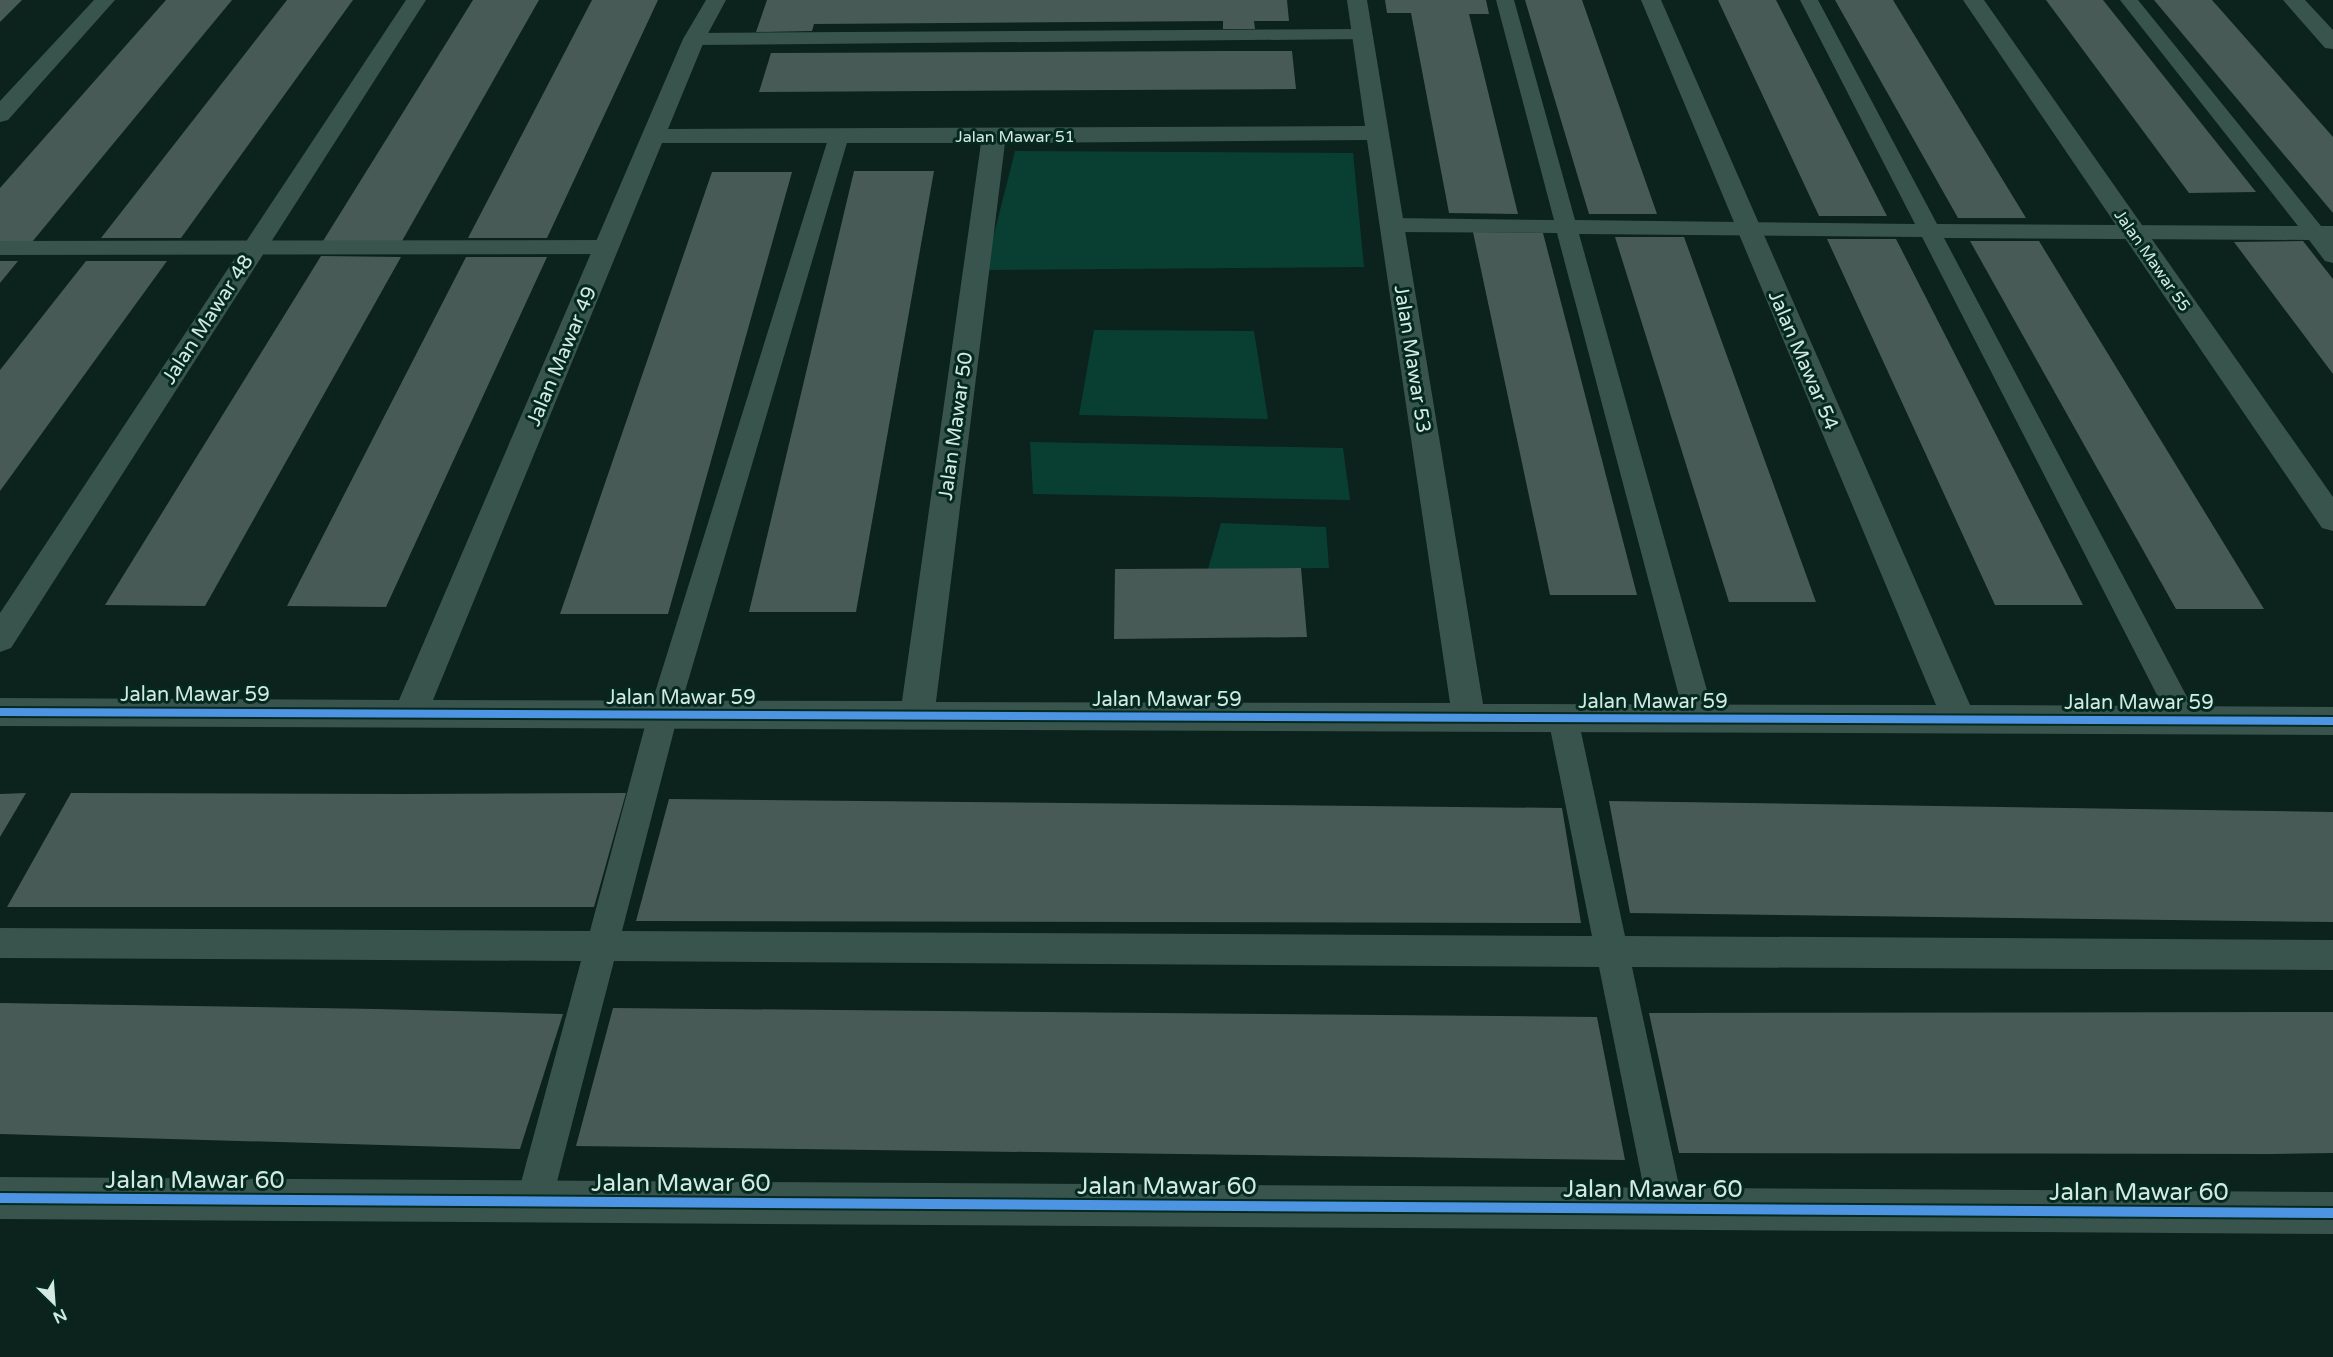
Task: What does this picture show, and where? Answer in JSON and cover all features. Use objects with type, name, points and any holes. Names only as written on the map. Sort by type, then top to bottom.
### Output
[{"type":"street","points":[[0,115],[105,0]]},
{"type":"street","name":"Jalan Mawar 48","points":[[0,639],[416,0]]},
{"type":"street","name":"Jalan Mawar 49","points":[[410,714],[694,39],[716,0]]},
{"type":"street","name":"Jalan Mawar 53","points":[[1357,0],[1469,718]]},
{"type":"street","name":"Jalan Mawar 54","points":[[1651,0],[1959,720]]},
{"type":"street","name":"Jalan Mawar 55","points":[[1974,0],[2333,520]]},
{"type":"street","points":[[2293,0],[2333,43]]},
{"type":"street","name":"Jalan Mawar 51","points":[[653,136],[1378,133]]},
{"type":"street","name":"Jalan Mawar 50","points":[[917,716],[994,136]]},
{"type":"street","name":"Jalan Mawar 59","points":[[0,712],[2333,721]]},
{"type":"street","name":"Jalan Mawar 60","points":[[0,1198],[2333,1213]]},
{"type":"lane","points":[[1505,0],[1700,719]]},
{"type":"lane","points":[[1809,0],[2185,721]]},
{"type":"lane","points":[[2129,0],[2324,232],[2333,256]]},
{"type":"lane","points":[[694,39],[1362,35]]},
{"type":"lane","points":[[534,1201],[663,715],[839,136]]},
{"type":"lane","points":[[1392,225],[2134,233],[2324,232]]},
{"type":"lane","points":[[0,248],[607,247]]},
{"type":"lane","points":[[1563,718],[1666,1209]]},
{"type":"lane","points":[[0,942],[2333,955]]},
{"type":"green space","points":[[1015,151],[1353,153],[1364,267],[985,270]]},
{"type":"green space","points":[[1094,330],[1254,331],[1268,419],[1079,415]]},
{"type":"green space","points":[[1030,442],[1343,448],[1350,500],[1033,494]]},
{"type":"green space","points":[[1221,523],[1326,527],[1329,568],[1208,569]]},
{"type":"building","points":[[0,0],[22,0],[0,22]]},
{"type":"building","points":[[166,0],[232,0],[32,242],[0,242],[0,188]]},
{"type":"building","points":[[287,0],[353,0],[181,238],[101,238]]},
{"type":"building","points":[[473,0],[539,0],[402,241],[323,241]]},
{"type":"building","points":[[592,0],[658,0],[547,238],[468,238]]},
{"type":"building","points":[[767,0],[1287,0],[1289,21],[1254,21],[1255,29],[1223,29],[1223,21],[814,24],[812,31],[756,32]]},
{"type":"building","points":[[1385,0],[1486,0],[1489,14],[1469,14],[1518,214],[1449,213],[1411,13],[1387,13]]},
{"type":"building","points":[[1525,0],[1582,0],[1657,214],[1589,214]]},
{"type":"building","points":[[1718,0],[1776,0],[1887,216],[1819,216]]},
{"type":"building","points":[[1835,0],[1893,0],[2026,218],[1958,218]]},
{"type":"building","points":[[2046,0],[2103,0],[2256,192],[2189,193]]},
{"type":"building","points":[[2154,0],[2212,0],[2333,137],[2333,213]]},
{"type":"building","points":[[1292,51],[1296,89],[759,92],[771,53]]},
{"type":"building","points":[[854,171],[934,171],[856,612],[749,612]]},
{"type":"building","points":[[712,172],[792,172],[668,614],[560,614]]},
{"type":"building","points":[[1473,232],[1543,233],[1637,595],[1550,595]]},
{"type":"building","points":[[1615,237],[1684,237],[1816,602],[1729,602]]},
{"type":"building","points":[[1827,239],[1896,239],[2083,605],[1995,605]]},
{"type":"building","points":[[1970,241],[2039,241],[2264,609],[2176,609]]},
{"type":"building","points":[[2303,241],[2333,279],[2333,374],[2234,242]]},
{"type":"building","points":[[321,256],[401,257],[205,606],[105,605]]},
{"type":"building","points":[[466,257],[547,257],[386,607],[287,606]]},
{"type":"building","points":[[0,261],[18,261],[0,283]]},
{"type":"building","points":[[86,261],[167,261],[0,491],[0,370]]},
{"type":"building","points":[[1301,568],[1307,637],[1114,639],[1115,569]]},
{"type":"building","points":[[26,793],[0,837],[0,794]]},
{"type":"building","points":[[71,793],[626,793],[594,907],[7,907]]},
{"type":"building","points":[[669,799],[1562,808],[1581,923],[636,921]]},
{"type":"building","points":[[1609,801],[2333,812],[2333,922],[1630,913]]},
{"type":"building","points":[[0,1003],[563,1014],[520,1149],[0,1134]]},
{"type":"building","points":[[613,1008],[1597,1017],[1625,1160],[576,1146]]},
{"type":"building","points":[[2333,1012],[2333,1153],[2271,1154],[1679,1153],[1649,1013]]},
{"type":"cycle path","points":[[0,712],[2333,721]]},
{"type":"cycle path","points":[[0,1198],[2333,1213]]}]
